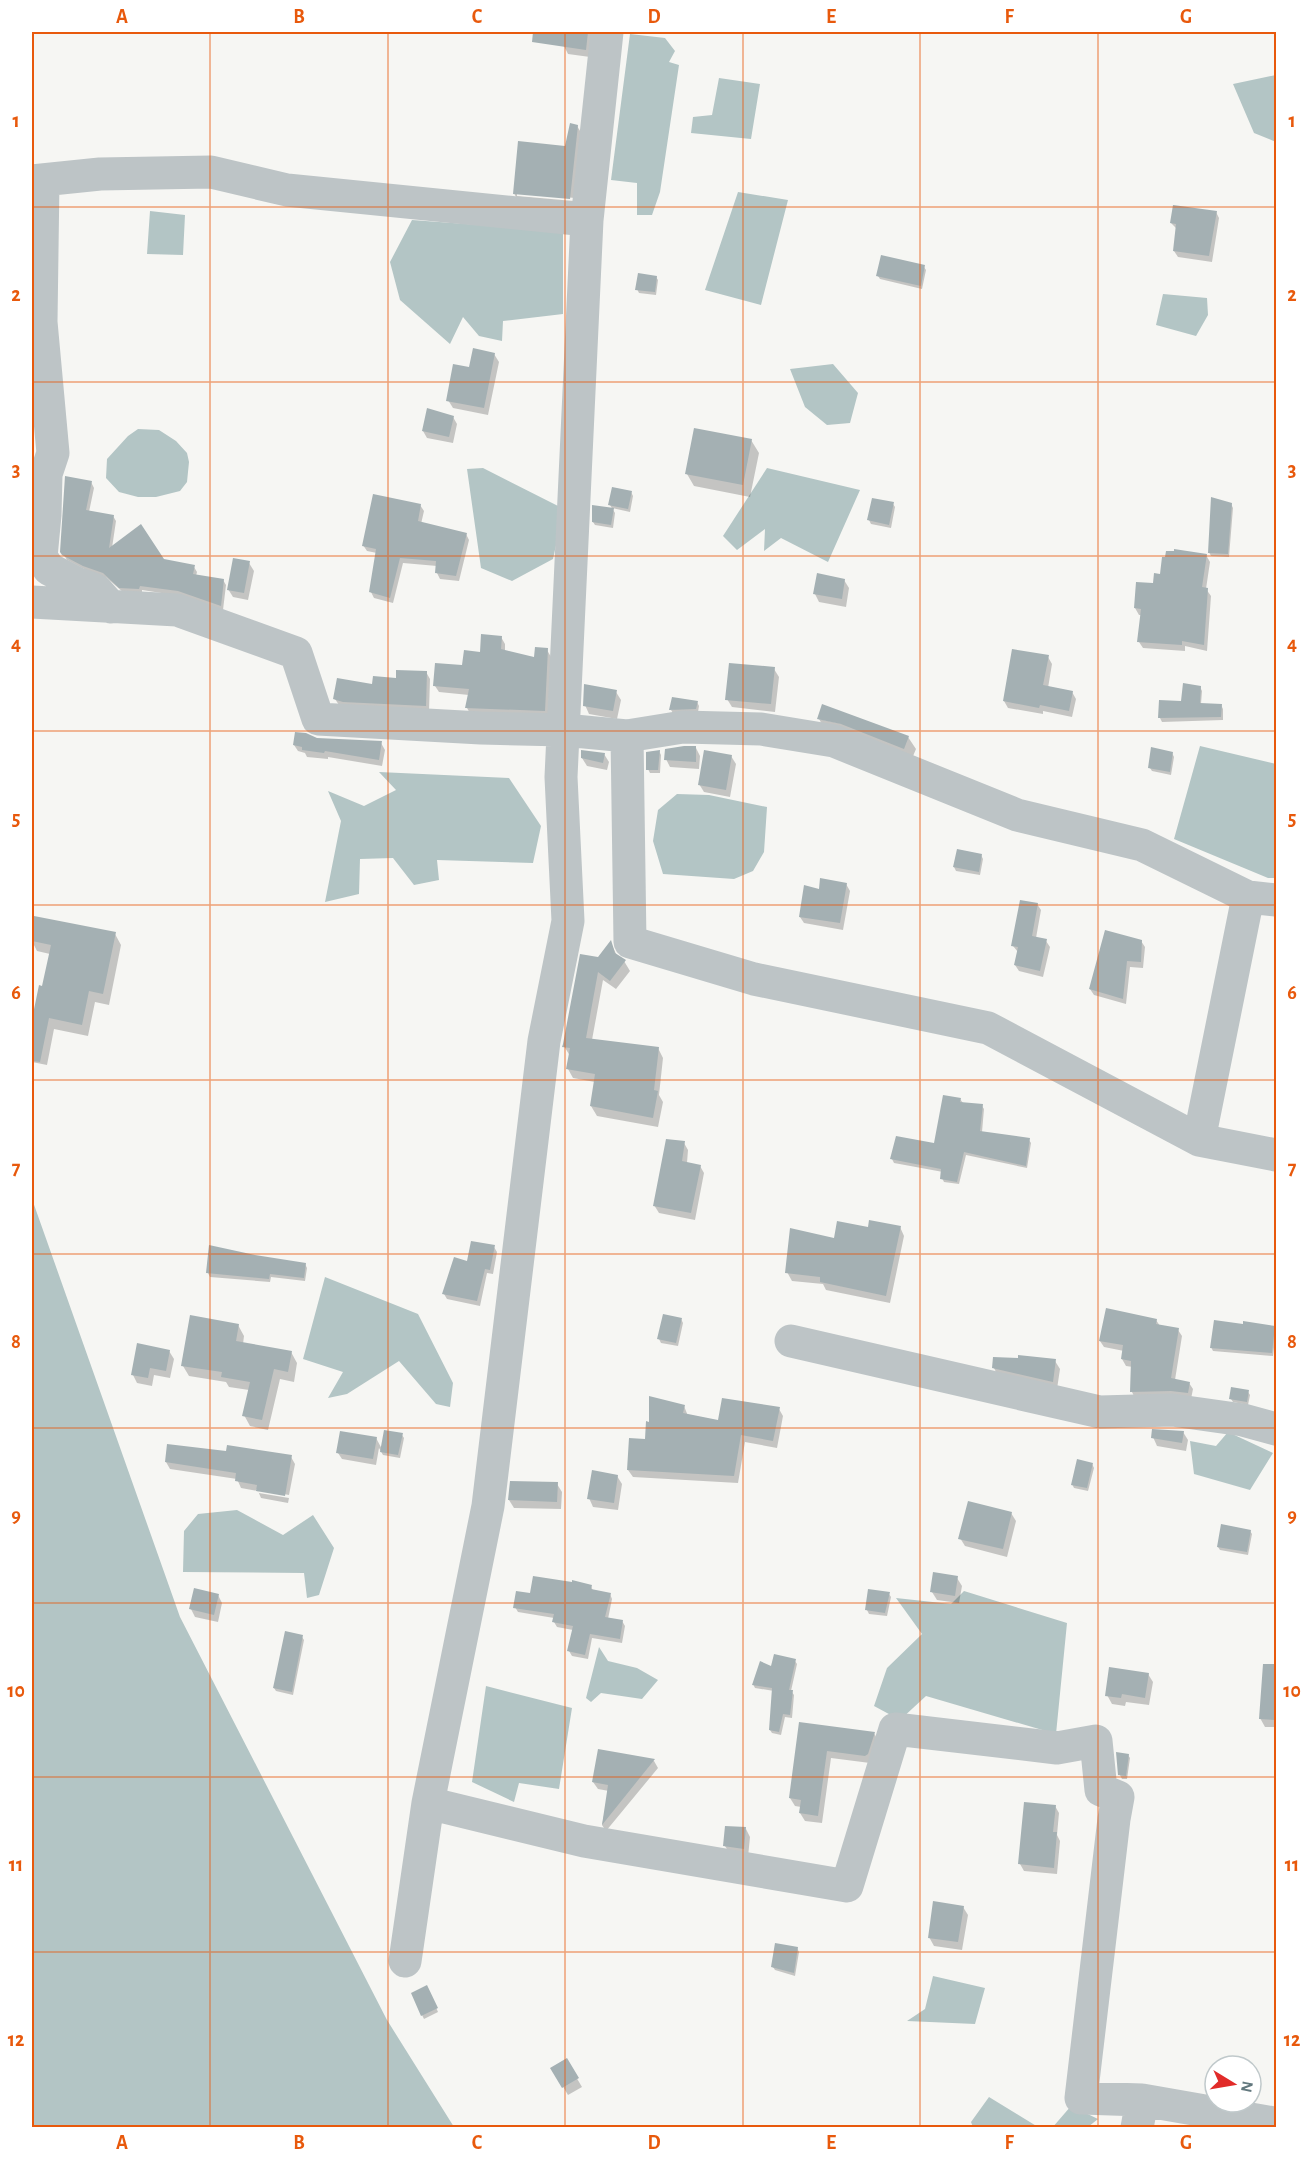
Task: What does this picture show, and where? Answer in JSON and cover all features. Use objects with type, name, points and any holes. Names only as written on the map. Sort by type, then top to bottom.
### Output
[{"type":"street","points":[[405,1961],[428,1803],[488,1506],[544,1041],[568,921],[561,777],[587,220],[607,32]]},
{"type":"street","points":[[111,607],[96,590],[49,569],[41,557],[46,474],[53,453],[41,322],[37,181],[100,174],[211,172],[287,190],[587,220]]},
{"type":"street","points":[[32,602],[177,610],[296,653],[318,719],[564,730],[627,736],[683,727],[761,729],[834,741],[1017,815],[1142,845],[1262,898],[1199,1140]]},
{"type":"street","points":[[627,736],[630,942],[754,979],[988,1028],[1199,1140],[1276,1155]]},
{"type":"street","points":[[791,1341],[1100,1412],[1172,1410],[1243,1420],[1276,1429]]},
{"type":"street","points":[[428,1803],[584,1841],[847,1886],[895,1729],[1057,1748],[1096,1742],[1101,1790],[1118,1797],[1081,2098],[1139,2114],[1274,2123],[1274,2127]]},
{"type":"shaded area","points":[[630,34],[665,38],[675,51],[669,62],[679,65],[660,192],[652,215],[637,215],[637,183],[611,180]]},
{"type":"shaded area","points":[[1276,75],[1276,142],[1254,133],[1233,84]]},
{"type":"shaded area","points":[[719,78],[760,84],[751,139],[691,133],[693,117],[712,115]]},
{"type":"shaded area","points":[[738,192],[788,200],[761,305],[705,290]]},
{"type":"shaded area","points":[[150,211],[185,215],[183,255],[147,254]]},
{"type":"shaded area","points":[[412,220],[563,231],[563,314],[503,321],[502,341],[479,336],[463,317],[450,344],[400,300],[390,262]]},
{"type":"shaded area","points":[[1163,294],[1207,298],[1208,315],[1196,336],[1156,325]]},
{"type":"shaded area","points":[[833,364],[858,393],[850,423],[827,425],[805,407],[790,369]]},
{"type":"shaded area","points":[[138,429],[159,430],[176,441],[187,453],[189,462],[187,482],[180,491],[156,497],[138,497],[119,492],[106,478],[107,459],[128,436]]},
{"type":"shaded area","points":[[483,468],[564,509],[553,559],[512,581],[481,568],[467,469]]},
{"type":"shaded area","points":[[767,468],[860,490],[828,562],[781,538],[764,551],[765,529],[737,550],[723,536]]},
{"type":"shaded area","points":[[1200,746],[1276,764],[1276,878],[1268,878],[1174,839]]},
{"type":"shaded area","points":[[379,772],[509,778],[541,826],[533,863],[437,860],[439,880],[414,885],[393,858],[360,859],[359,894],[325,902],[341,821],[328,791],[364,806],[396,790]]},
{"type":"shaded area","points":[[677,794],[709,795],[767,807],[764,852],[753,871],[734,879],[663,874],[653,841],[658,810]]},
{"type":"shaded area","points":[[32,1199],[180,1617],[387,2020],[454,2127],[32,2127]]},
{"type":"shaded area","points":[[325,1277],[418,1314],[453,1383],[450,1407],[436,1404],[399,1361],[347,1394],[328,1398],[343,1372],[303,1359]]},
{"type":"shaded area","points":[[1228,1432],[1273,1453],[1250,1490],[1194,1474],[1190,1441],[1216,1446]]},
{"type":"shaded area","points":[[237,1510],[283,1535],[313,1515],[334,1548],[319,1595],[307,1598],[304,1573],[183,1572],[184,1531],[198,1514]]},
{"type":"shaded area","points":[[964,1591],[1067,1623],[1056,1734],[926,1696],[900,1720],[874,1706],[887,1668],[922,1634],[896,1598],[951,1604]]},
{"type":"shaded area","points":[[599,1647],[608,1661],[637,1668],[658,1680],[642,1699],[601,1693],[591,1702],[586,1698]]},
{"type":"shaded area","points":[[486,1686],[572,1708],[559,1789],[519,1783],[514,1802],[472,1782]]},
{"type":"shaded area","points":[[933,1976],[985,1988],[975,2024],[907,2021],[925,2009]]},
{"type":"shaded area","points":[[989,2097],[1038,2127],[973,2127],[971,2122]]},
{"type":"shaded area","points":[[1071,2106],[1098,2119],[1088,2127],[1052,2128]]},
{"type":"building","points":[[533,32],[588,32],[586,50],[532,42]]},
{"type":"building","points":[[570,123],[578,125],[570,199],[513,194],[518,141],[565,146]]},
{"type":"building","points":[[1173,205],[1217,211],[1209,256],[1173,251],[1176,224],[1170,223]]},
{"type":"building","points":[[881,255],[925,265],[921,286],[876,276]]},
{"type":"building","points":[[638,273],[657,276],[655,292],[635,290]]},
{"type":"building","points":[[473,348],[495,353],[484,408],[446,401],[453,364],[469,367]]},
{"type":"building","points":[[427,408],[454,416],[449,437],[422,431]]},
{"type":"building","points":[[694,428],[752,439],[743,485],[685,474]]},
{"type":"building","points":[[65,476],[92,481],[86,510],[114,515],[109,548],[141,524],[164,559],[195,565],[193,574],[224,579],[221,606],[178,591],[140,586],[139,589],[119,588],[103,573],[62,555],[60,552]]},
{"type":"building","points":[[612,487],[632,491],[628,509],[608,505]]},
{"type":"building","points":[[373,494],[421,504],[418,521],[467,533],[456,576],[435,573],[436,561],[400,558],[390,598],[369,592],[376,549],[362,546]]},
{"type":"building","points":[[1211,497],[1232,503],[1228,554],[1208,553]]},
{"type":"building","points":[[872,498],[894,502],[889,525],[867,520]]},
{"type":"building","points":[[592,505],[614,508],[611,525],[592,522]]},
{"type":"building","points":[[1174,549],[1207,554],[1202,587],[1208,588],[1204,645],[1182,641],[1182,645],[1137,642],[1141,609],[1134,608],[1136,582],[1153,583],[1154,573],[1160,574],[1162,557],[1165,557],[1166,551],[1174,551]]},
{"type":"building","points":[[233,558],[250,561],[244,593],[227,590]]},
{"type":"building","points":[[817,573],[845,579],[842,599],[813,594]]},
{"type":"building","points":[[481,634],[502,636],[501,649],[534,657],[535,647],[548,648],[545,711],[465,708],[469,689],[433,686],[435,663],[462,665],[464,650],[480,652]]},
{"type":"building","points":[[1012,649],[1049,655],[1043,685],[1073,691],[1069,711],[1003,701]]},
{"type":"building","points":[[729,663],[775,667],[771,704],[725,700]]},
{"type":"building","points":[[396,670],[427,671],[426,706],[343,702],[333,699],[337,678],[372,684],[373,676],[396,678]]},
{"type":"building","points":[[1183,683],[1201,686],[1200,703],[1222,704],[1221,717],[1158,718],[1159,700],[1181,701]]},
{"type":"building","points":[[584,684],[617,690],[613,711],[583,706]]},
{"type":"building","points":[[672,697],[698,701],[696,709],[669,710]]},
{"type":"building","points":[[822,704],[909,736],[904,749],[841,724],[817,719]]},
{"type":"building","points":[[295,732],[306,733],[317,738],[382,741],[379,760],[325,751],[324,753],[302,750],[302,747],[293,745]]},
{"type":"building","points":[[696,746],[696,762],[664,760],[665,749]]},
{"type":"building","points":[[1151,747],[1173,752],[1170,772],[1148,768]]},
{"type":"building","points":[[581,750],[605,753],[603,763],[581,758]]},
{"type":"building","points":[[660,750],[658,770],[646,770],[646,752]]},
{"type":"building","points":[[704,750],[732,755],[726,790],[698,785]]},
{"type":"building","points":[[957,849],[982,854],[979,872],[953,867]]},
{"type":"building","points":[[820,878],[847,883],[840,923],[799,917],[804,885],[819,889]]},
{"type":"building","points":[[1020,900],[1038,903],[1032,936],[1047,939],[1040,971],[1014,965],[1018,947],[1011,946]]},
{"type":"building","points":[[34,916],[116,932],[103,994],[89,991],[82,1025],[49,1018],[40,1062],[32,1061],[32,1019],[51,945],[32,941]]},
{"type":"building","points":[[1105,930],[1142,940],[1141,962],[1127,961],[1123,999],[1089,989]]},
{"type":"building","points":[[611,940],[615,953],[626,960],[610,981],[598,972],[586,1038],[659,1047],[654,1090],[658,1091],[653,1118],[590,1106],[595,1074],[566,1069],[570,1048],[562,1047],[580,954],[598,957]]},
{"type":"building","points":[[943,1095],[961,1098],[960,1102],[983,1104],[980,1131],[1030,1138],[1026,1166],[964,1152],[957,1182],[940,1179],[941,1169],[890,1159],[896,1136],[934,1143]]},
{"type":"building","points":[[666,1139],[685,1141],[682,1161],[701,1165],[691,1213],[653,1206]]},
{"type":"building","points":[[869,1220],[901,1226],[886,1296],[820,1282],[820,1277],[785,1273],[790,1228],[834,1238],[837,1221],[868,1227]]},
{"type":"building","points":[[471,1241],[495,1245],[490,1270],[485,1269],[477,1301],[442,1294],[454,1257],[467,1261]]},
{"type":"building","points":[[209,1245],[306,1263],[304,1278],[270,1274],[269,1279],[206,1273]]},
{"type":"building","points":[[1106,1308],[1157,1319],[1156,1324],[1179,1328],[1171,1378],[1190,1382],[1188,1393],[1130,1392],[1131,1361],[1121,1359],[1123,1345],[1099,1341]]},
{"type":"building","points":[[663,1314],[682,1318],[676,1343],[657,1339]]},
{"type":"building","points":[[190,1315],[239,1324],[236,1341],[292,1351],[288,1372],[274,1369],[262,1420],[242,1416],[250,1382],[221,1377],[222,1372],[181,1366]]},
{"type":"building","points":[[1214,1320],[1243,1324],[1243,1321],[1275,1326],[1272,1353],[1210,1348]]},
{"type":"building","points":[[137,1343],[170,1350],[166,1371],[150,1368],[148,1378],[131,1375]]},
{"type":"building","points":[[1018,1355],[1056,1359],[1053,1382],[992,1368],[993,1357],[1018,1358]]},
{"type":"building","points":[[1231,1387],[1249,1390],[1247,1402],[1229,1399]]},
{"type":"building","points":[[649,1396],[685,1405],[683,1413],[718,1420],[722,1398],[780,1407],[773,1441],[741,1435],[734,1476],[627,1470],[629,1438],[645,1439],[646,1421],[649,1422]]},
{"type":"building","points":[[1152,1429],[1184,1431],[1182,1443],[1151,1438]]},
{"type":"building","points":[[384,1430],[403,1433],[398,1455],[380,1452]]},
{"type":"building","points":[[340,1431],[377,1437],[373,1459],[336,1453]]},
{"type":"building","points":[[167,1444],[226,1451],[227,1445],[292,1455],[285,1496],[256,1491],[257,1485],[235,1481],[236,1473],[165,1462]]},
{"type":"building","points":[[1077,1459],[1093,1463],[1087,1488],[1071,1485]]},
{"type":"building","points":[[592,1470],[618,1475],[614,1503],[587,1499]]},
{"type":"building","points":[[510,1481],[558,1482],[557,1502],[508,1500]]},
{"type":"building","points":[[968,1501],[1012,1512],[1003,1549],[958,1539]]},
{"type":"building","points":[[1221,1524],[1251,1530],[1247,1552],[1217,1547]]},
{"type":"building","points":[[933,1572],[958,1576],[955,1596],[930,1592]]},
{"type":"building","points":[[533,1576],[572,1582],[572,1580],[592,1585],[591,1589],[611,1593],[605,1617],[623,1620],[620,1639],[590,1634],[585,1655],[567,1651],[573,1626],[552,1622],[554,1614],[513,1608],[516,1591],[530,1593]]},
{"type":"building","points":[[194,1588],[219,1594],[214,1615],[189,1609]]},
{"type":"building","points":[[868,1589],[890,1592],[885,1613],[865,1610]]},
{"type":"building","points":[[285,1631],[303,1635],[292,1692],[273,1688]]},
{"type":"building","points":[[774,1654],[796,1659],[789,1690],[793,1690],[790,1715],[783,1714],[779,1732],[769,1730],[772,1688],[752,1685],[760,1661],[771,1666]]},
{"type":"building","points":[[1263,1664],[1276,1664],[1276,1720],[1259,1719]]},
{"type":"building","points":[[1109,1667],[1149,1673],[1145,1698],[1122,1694],[1121,1698],[1105,1696]]},
{"type":"building","points":[[799,1722],[875,1732],[868,1754],[865,1756],[827,1751],[818,1816],[799,1813],[801,1800],[789,1798]]},
{"type":"building","points":[[598,1749],[655,1759],[602,1825],[608,1785],[592,1782]]},
{"type":"building","points":[[1116,1752],[1129,1754],[1126,1776],[1118,1775]]},
{"type":"building","points":[[1024,1802],[1056,1805],[1053,1832],[1057,1832],[1054,1868],[1018,1864]]},
{"type":"building","points":[[725,1826],[746,1827],[744,1849],[723,1846]]},
{"type":"building","points":[[933,1901],[964,1906],[958,1942],[928,1938]]},
{"type":"building","points":[[775,1943],[798,1947],[794,1973],[771,1967]]},
{"type":"building","points":[[427,1985],[438,2008],[421,2016],[411,1993]]},
{"type":"building","points":[[567,2058],[579,2078],[562,2088],[550,2068]]}]
